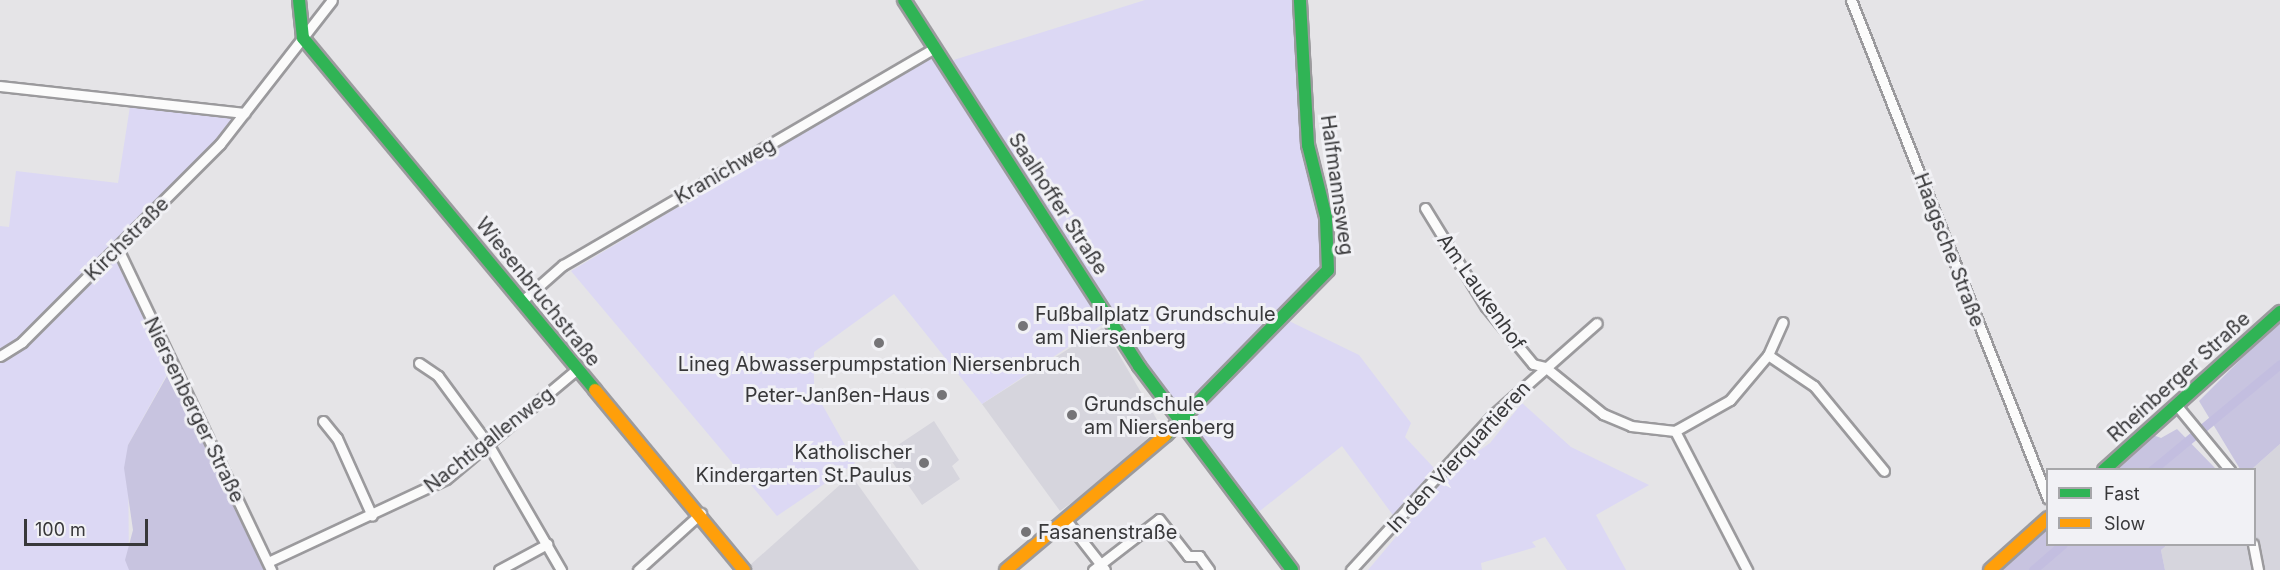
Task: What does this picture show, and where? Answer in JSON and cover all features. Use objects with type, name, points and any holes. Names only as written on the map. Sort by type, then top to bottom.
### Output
[{"type":"street","points":[[299,0],[303,38]]},
{"type":"street","name":"Kirchstraße","points":[[0,356],[22,342],[118,249],[245,113],[332,0]]},
{"type":"street","name":"Saalhoffer Straße","points":[[904,0],[1180,424],[1292,570]]},
{"type":"street","name":"Halfmannsweg","points":[[1180,424],[1328,270],[1326,217],[1308,145],[1300,0]]},
{"type":"street","name":"Haagsche Straße","points":[[1851,0],[2046,494]]},
{"type":"street","name":"Wiesenbruchstraße","points":[[303,38],[576,370],[701,513],[744,570]]},
{"type":"street","name":"Kranichweg","points":[[521,302],[563,265],[934,48]]},
{"type":"street","points":[[0,86],[245,113]]},
{"type":"street","name":"Am Laukenhof","points":[[1425,208],[1486,307],[1533,364],[1545,367],[1603,414],[1631,426],[1675,431]]},
{"type":"street","name":"Niersenberger Straße","points":[[118,249],[269,566]]},
{"type":"street","name":"Rheinberger Straße","points":[[2106,468],[2178,407],[2280,312]]},
{"type":"street","points":[[1746,570],[1675,431],[1730,400],[1768,355],[1783,322]]},
{"type":"street","name":"In den Vierquartieren","points":[[1351,570],[1480,428],[1596,323]]},
{"type":"street","points":[[1768,355],[1814,386],[1884,471]]},
{"type":"street","points":[[419,363],[438,376],[488,444],[561,570]]},
{"type":"street","name":"Nachtigallenweg","points":[[269,566],[446,479],[576,370]]},
{"type":"street","points":[[2178,407],[2228,468]]},
{"type":"street","points":[[323,421],[337,438],[372,516]]},
{"type":"street","points":[[1006,570],[1180,424]]},
{"type":"street","points":[[638,570],[701,513]]},
{"type":"street","points":[[1066,520],[1100,568],[1159,519],[1188,556],[1199,556],[1209,570]]},
{"type":"street","points":[[1989,570],[2046,520]]},
{"type":"street","points":[[499,570],[547,544]]},
{"type":"street","points":[[2253,546],[2258,570]]},
{"type":"shaded area","points":[[1145,0],[1300,0],[1308,148],[1326,217],[1328,274],[1285,319],[1359,355],[1411,423],[1405,437],[1434,468],[1395,518],[1342,446],[1256,514],[1188,418],[1180,424],[1109,320],[982,404],[894,294],[814,352],[814,390],[855,463],[777,516],[571,271],[937,52],[944,63]]},
{"type":"shaded area","points":[[131,100],[245,113],[118,249],[0,356],[0,226],[9,227],[16,171],[118,183]]},
{"type":"shaded area","points":[[117,254],[171,367],[128,445],[129,570],[0,570],[0,359],[24,344]]},
{"type":"shaded area","points":[[2280,320],[2280,444],[2253,468],[2239,468],[2199,401]]},
{"type":"shaded area","name":"Grundschule am Niersenberg","points":[[1103,327],[1160,425],[1116,471],[1060,511],[982,404]]},
{"type":"shaded area","points":[[172,367],[268,570],[129,570],[125,560],[133,530],[124,468],[128,445]]},
{"type":"shaded area","points":[[1522,403],[1571,447],[1649,485],[1596,515],[1626,570],[1567,570],[1545,537],[1532,542],[1536,547],[1481,563],[1482,570],[1368,570],[1453,469],[1490,443]]},
{"type":"shaded area","name":"Katholischer Kindergarten St.Paulus","points":[[934,421],[959,460],[952,466],[960,479],[922,505],[886,453]]},
{"type":"shaded area","points":[[2177,429],[2215,468],[2115,468],[2153,435],[2161,438]]},
{"type":"shaded area","points":[[2280,444],[2280,570],[2165,570],[2161,550],[2166,546],[2256,546],[2256,468],[2253,468]]},
{"type":"shaded area","points":[[851,475],[919,570],[752,570],[749,566]]},
{"type":"shaded area","points":[[2046,525],[2046,546],[2166,546],[2161,550],[2165,570],[1996,570]]},
{"type":"waterway","points":[[2154,468],[2280,364]]},
{"type":"waterway","points":[[2033,570],[2061,546]]},
{"type":"traffic: fast","points":[[299,0],[303,38],[595,390]]},
{"type":"traffic: fast","points":[[904,0],[1139,366],[1292,570]]},
{"type":"traffic: fast","points":[[1166,435],[1328,270],[1326,217],[1308,145],[1300,0]]},
{"type":"traffic: fast","points":[[2106,468],[2280,312]]},
{"type":"traffic: slow","points":[[595,390],[744,570]]},
{"type":"traffic: slow","points":[[1006,570],[1166,435]]},
{"type":"traffic: slow","points":[[1990,570],[2046,520]]},
{"type":"place","name":"Fußballplatz Grundschule am Niersenberg","points":[[1023,326]]},
{"type":"place","name":"Lineg Abwasserpumpstation Niersenbruch","points":[[879,343]]},
{"type":"place","name":"Peter-Janßen-Haus","points":[[942,395]]},
{"type":"place","name":"Grundschule am Niersenberg","points":[[1072,415]]},
{"type":"place","name":"Katholischer Kindergarten St.Paulus","points":[[924,463]]},
{"type":"place","name":"Fasanenstraße","points":[[1026,532]]}]
